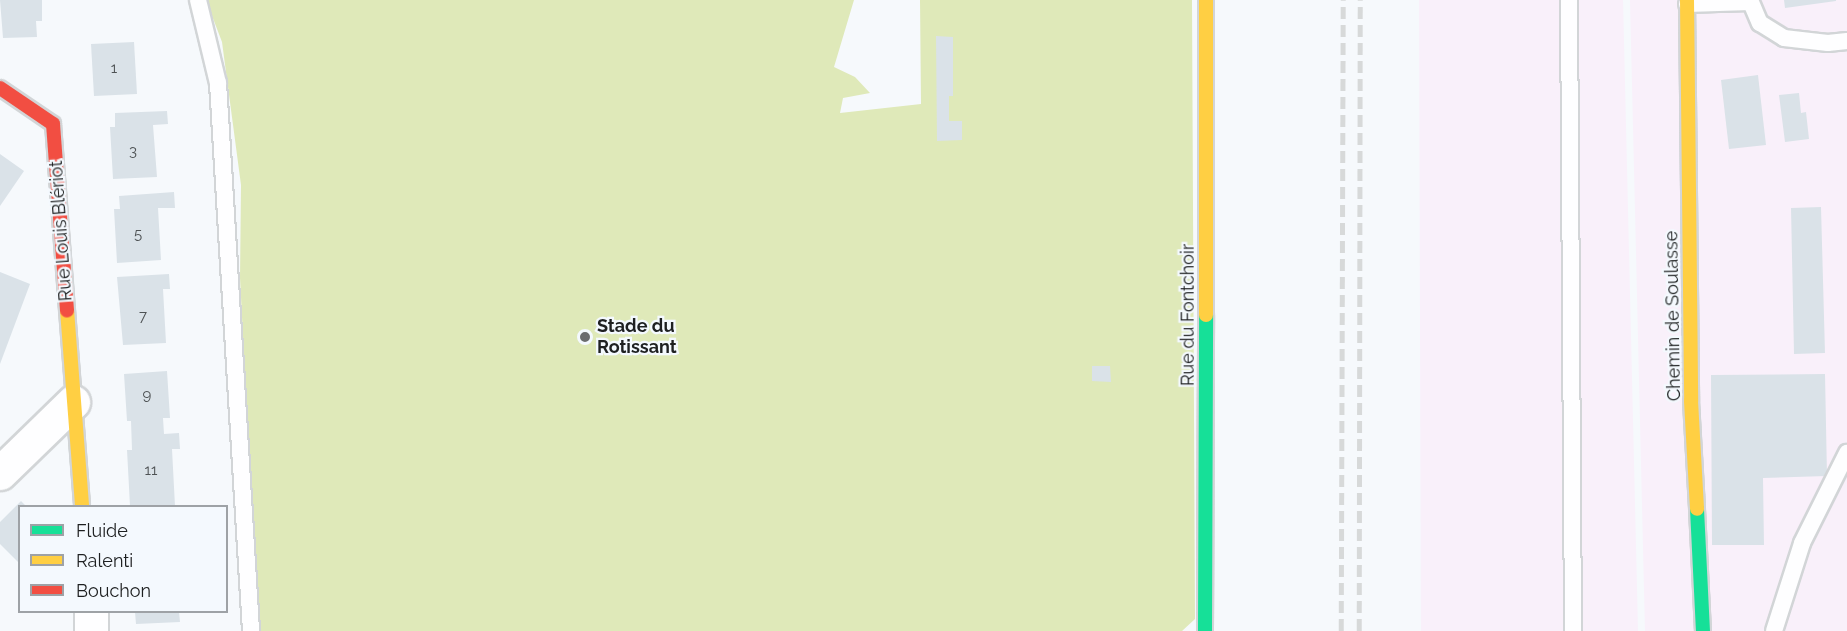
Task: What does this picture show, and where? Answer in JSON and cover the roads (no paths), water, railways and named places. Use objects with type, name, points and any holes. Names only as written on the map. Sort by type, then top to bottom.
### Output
[{"type":"street","name":"Rue du Fontchoir","points":[[1205,631],[1206,0]]},
{"type":"street","name":"Chemin de Soulasse","points":[[1687,2],[1692,401],[1703,631]]},
{"type":"street","name":"Rue Louis Blériot","points":[[0,88],[53,124],[82,505]]},
{"type":"street","points":[[0,473],[73,402]]},
{"type":"street","points":[[91,631],[92,613]]},
{"type":"lane","points":[[198,0],[218,83],[251,631]]},
{"type":"lane","points":[[1569,0],[1573,631]]},
{"type":"lane","points":[[1687,2],[1750,1],[1760,23],[1784,38],[1828,44],[1847,41]]},
{"type":"lane","points":[[1774,631],[1802,543],[1847,453]]},
{"type":"railway","points":[[1341,631],[1343,0]]},
{"type":"railway","points":[[1359,631],[1360,0]]},
{"type":"place","name":"Stade du Rotissant","points":[[585,337]]}]
